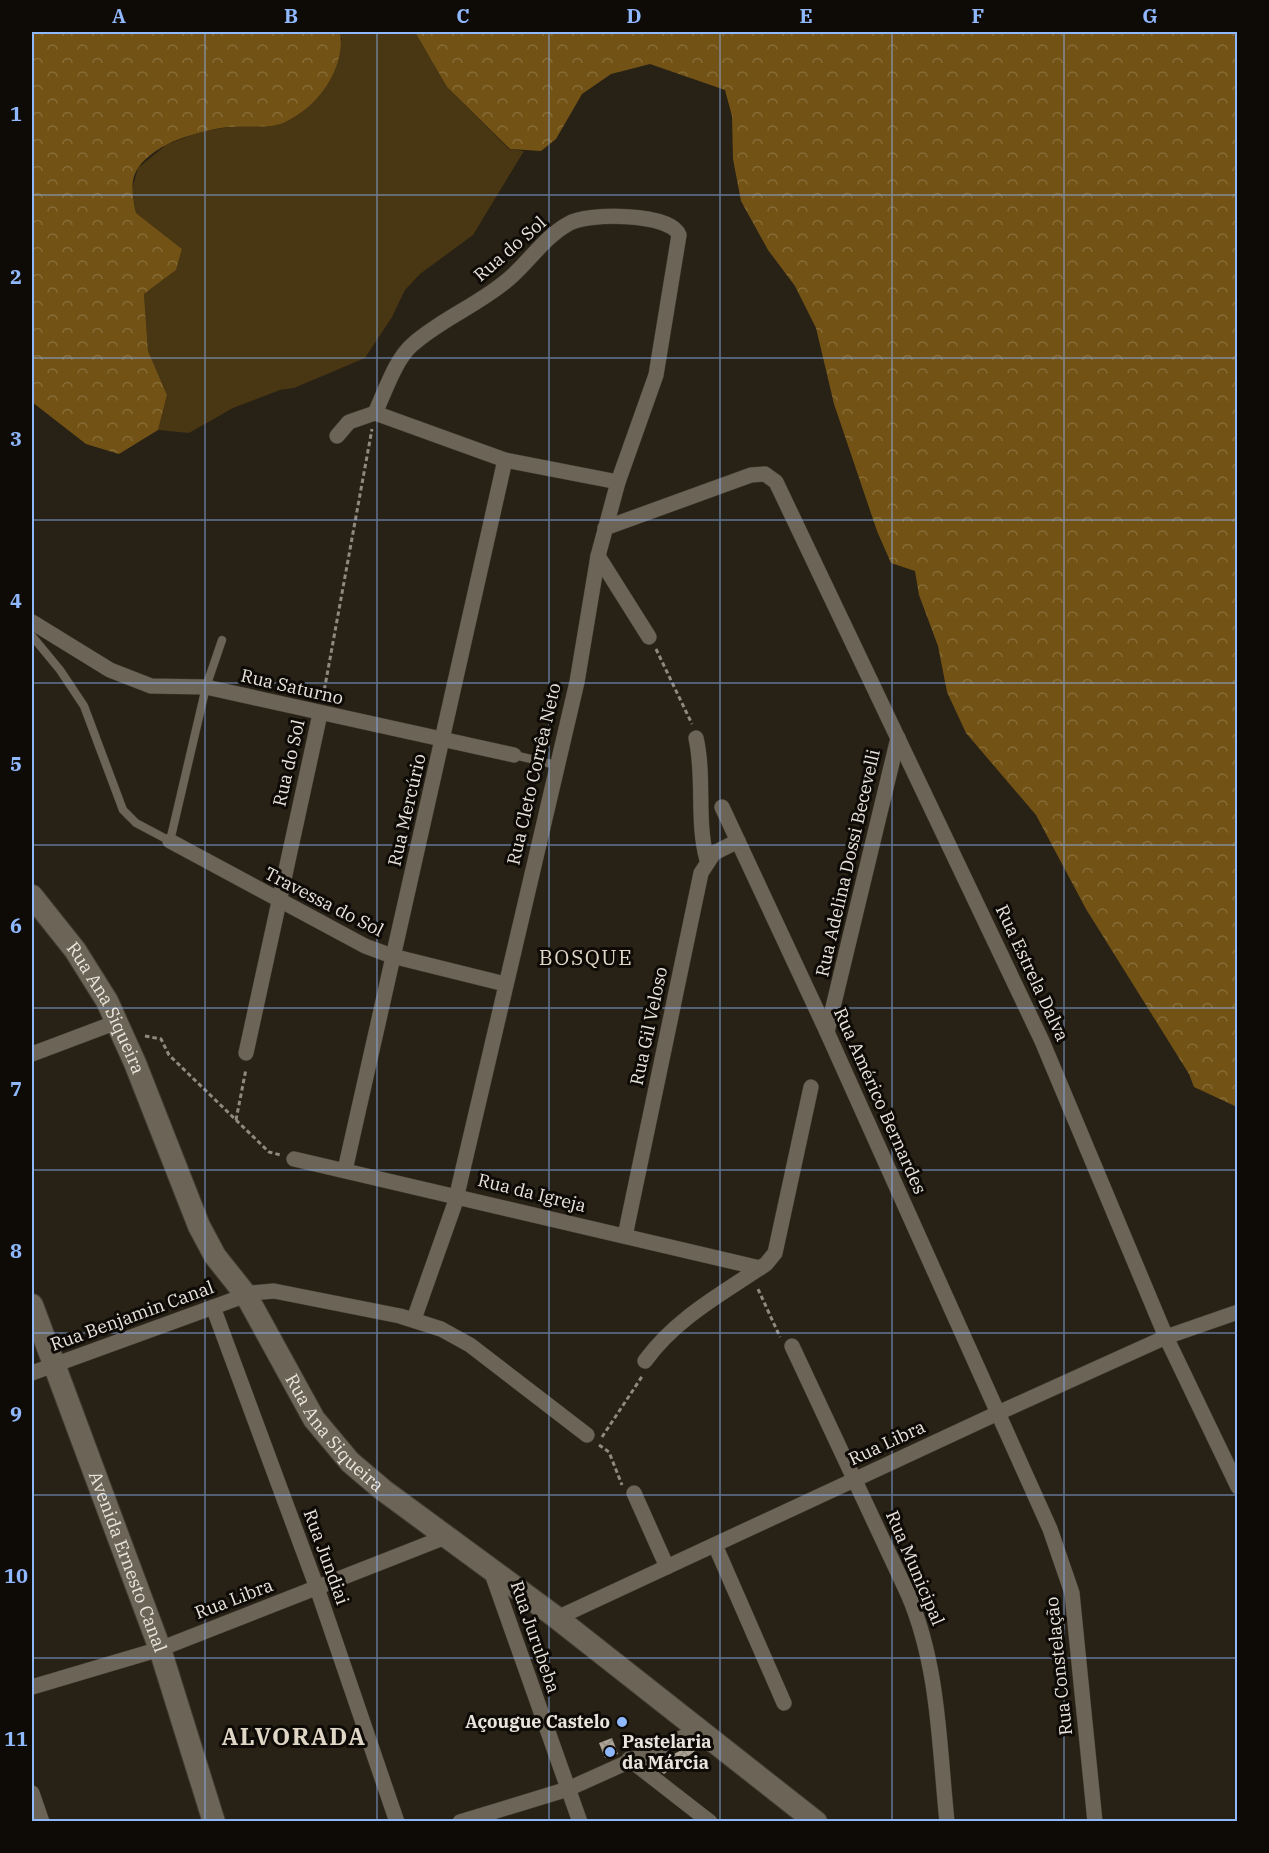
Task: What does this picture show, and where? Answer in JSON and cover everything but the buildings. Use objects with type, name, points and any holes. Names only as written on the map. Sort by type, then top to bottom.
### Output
[{"type":"street","name":"Rua do Sol","points":[[375,413],[411,345],[511,278],[568,224],[584,217],[631,217],[669,224],[677,229],[679,235]]},
{"type":"street","name":"Rua Cleto Corrêa Neto","points":[[414,1319],[457,1195],[577,682],[598,556],[618,482],[656,375],[679,235]]},
{"type":"street","points":[[337,436],[349,422],[375,413],[505,460],[618,482]]},
{"type":"street","name":"Rua Mercúrio","points":[[345,1170],[392,956],[444,739],[505,460]]},
{"type":"street","name":"Rua Estrela Dalva","points":[[605,528],[751,475],[765,474],[776,482],[1042,1041],[1166,1337],[1238,1487]]},
{"type":"street","points":[[598,556],[649,637]]},
{"type":"street","name":"Rua Saturno","points":[[32,622],[110,670],[151,686],[206,687],[514,755]]},
{"type":"street","name":"Rua do Sol","points":[[246,1053],[320,714]]},
{"type":"street","points":[[696,738],[701,769],[702,836],[707,860],[738,841]]},
{"type":"street","name":"Rua Adelina Dossi Becevelli","points":[[827,1032],[898,738]]},
{"type":"street","name":"Rua Américo Bernardes","points":[[723,807],[998,1413]]},
{"type":"street","name":"Travessa do Sol","points":[[170,841],[279,902],[365,946],[392,956],[505,984]]},
{"type":"street","name":"Rua Gil Veloso","points":[[625,1236],[699,880],[707,860]]},
{"type":"street","name":"Rua Ana Siqueira","points":[[32,896],[75,950],[121,1031],[191,1210],[215,1256],[246,1295],[314,1419],[350,1462],[383,1490],[557,1618],[816,1821]]},
{"type":"street","points":[[32,1054],[121,1031]]},
{"type":"street","points":[[645,1361],[656,1345],[684,1319],[772,1258],[778,1248],[811,1087]]},
{"type":"street","name":"Rua da Igreja","points":[[294,1159],[457,1195],[760,1268]]},
{"type":"street","name":"Rua Benjamin Canal","points":[[32,1373],[257,1291],[274,1291],[414,1319],[441,1329],[470,1345],[593,1440]]},
{"type":"street","name":"Avenida Ernesto Canal","points":[[32,1305],[160,1648],[208,1815]]},
{"type":"street","name":"Rua Jundiai","points":[[213,1307],[317,1588],[397,1821]]},
{"type":"street","name":"Rua Libra","points":[[557,1618],[1166,1337],[1238,1312]]},
{"type":"street","name":"Rua Municipal","points":[[792,1346],[908,1594],[924,1634],[933,1680],[947,1821]]},
{"type":"street","name":"Rua Constelação","points":[[998,1413],[1050,1529],[1072,1593],[1095,1821]]},
{"type":"street","points":[[631,1495],[667,1567]]},
{"type":"street","name":"Rua Libra","points":[[32,1687],[160,1648],[447,1536]]},
{"type":"street","points":[[714,1545],[784,1703]]},
{"type":"street","name":"Rua Jurubeba","points":[[490,1568],[580,1821]]},
{"type":"street","points":[[460,1821],[568,1789],[701,1729]]},
{"type":"street","points":[[629,1760],[710,1821]]},
{"type":"street","points":[[32,1793],[42,1821]]},
{"type":"lane","name":"Travessa do Sol","points":[[32,636],[60,670],[84,706],[123,810],[136,823],[170,841]]},
{"type":"lane","points":[[170,841],[206,687],[222,640]]},
{"type":"lane","name":"Rua Saturno","points":[[514,755],[556,765]]},
{"type":"path","name":"Rua do Sol","points":[[320,714],[375,413]]},
{"type":"path","points":[[649,637],[663,661],[696,738]]},
{"type":"path","points":[[121,1031],[160,1040],[169,1055],[269,1152]]},
{"type":"path","points":[[236,1120],[247,1065],[246,1053]]},
{"type":"path","points":[[631,1495],[609,1452],[593,1440],[644,1375],[645,1361]]},
{"type":"shaded area","points":[[340,32],[415,32],[447,87],[509,149],[524,151],[473,235],[420,274],[405,290],[392,317],[365,358],[294,388],[280,390],[233,408],[189,433],[158,430],[167,395],[148,351],[144,294],[176,270],[182,249],[136,213],[132,189],[138,168],[166,145],[199,132],[229,127],[342,40]]},
{"type":"green space","points":[[32,32],[340,32],[340,50],[333,75],[316,99],[297,115],[277,125],[228,127],[204,131],[179,139],[156,151],[135,173],[132,190],[136,213],[182,249],[176,270],[144,294],[148,351],[167,395],[158,430],[119,454],[86,444],[32,402]]},
{"type":"green space","points":[[415,32],[1237,32],[1237,1107],[1194,1087],[1189,1074],[1086,909],[1036,815],[966,733],[947,692],[938,646],[919,595],[915,571],[891,563],[877,531],[834,404],[816,328],[795,286],[768,250],[741,201],[733,159],[732,116],[725,90],[650,64],[611,74],[582,94],[556,139],[541,151],[510,149],[447,87]]},
{"type":"place","name":"Açougue Castelo","points":[[622,1722]]},
{"type":"place","name":"Pastelaria da Márcia","points":[[610,1752]]},
{"type":"district","name":"BOSQUE","points":[[586,958]]},
{"type":"district","name":"ALVORADA","points":[[294,1737]]}]
